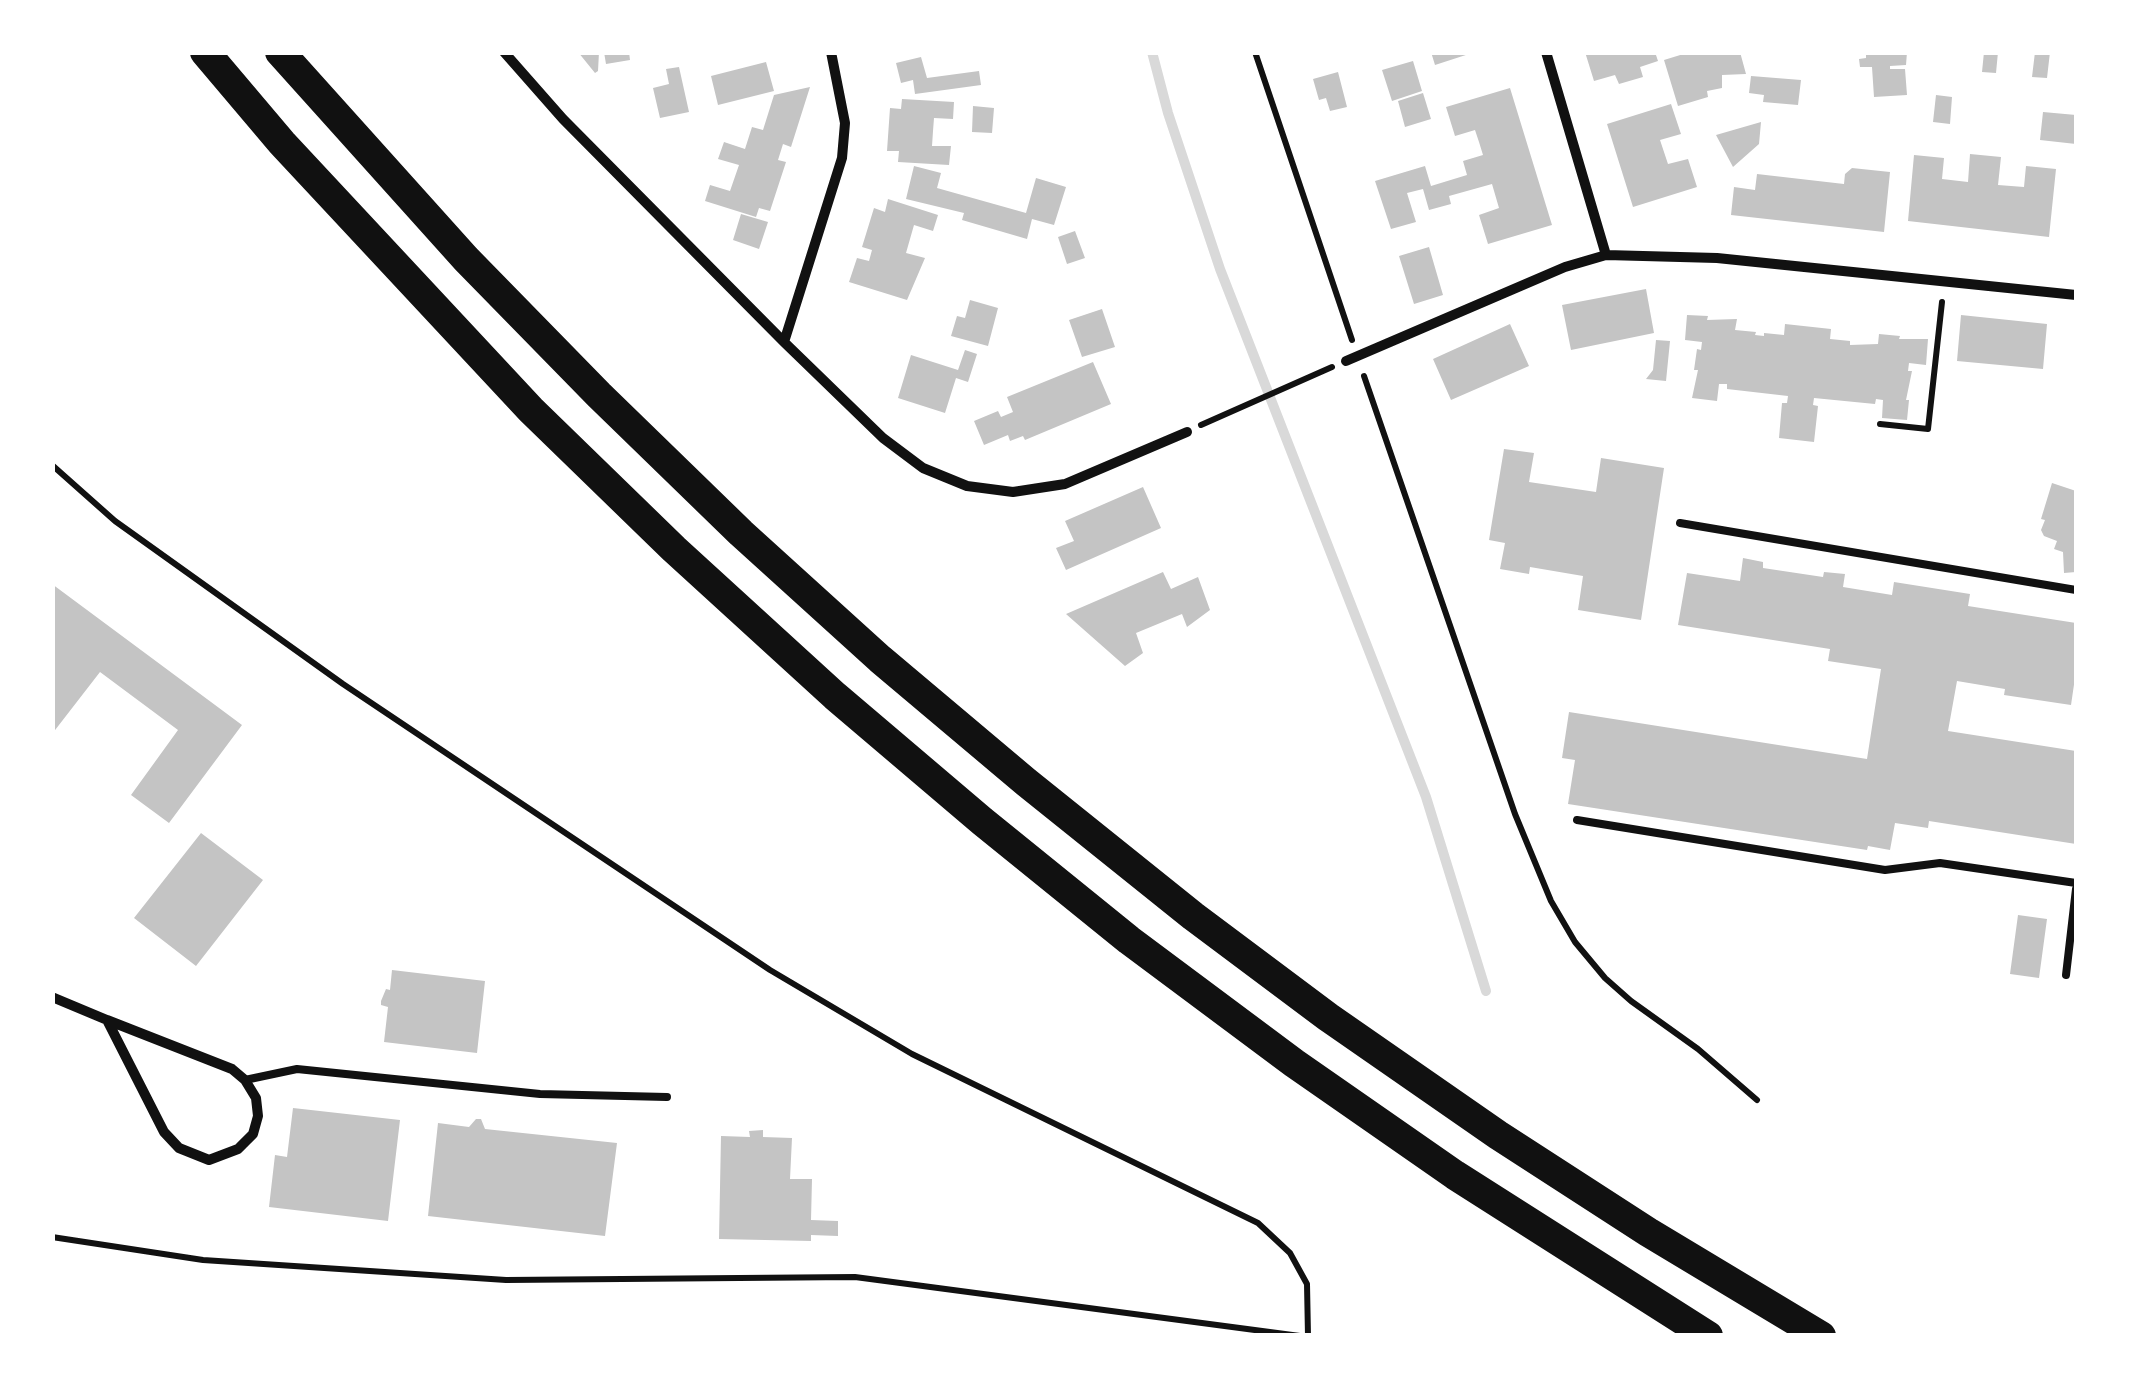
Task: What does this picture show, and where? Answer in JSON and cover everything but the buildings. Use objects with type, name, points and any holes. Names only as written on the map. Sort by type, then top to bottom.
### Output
[{"type":"highway","points":[[205,52],[295,158],[531,410],[674,549],[982,822],[1129,940],[1294,1062],[1455,1175],[1708,1336]]},
{"type":"highway","points":[[280,52],[440,230],[598,395],[852,634],[1026,782],[1192,916],[1498,1135],[1820,1336]]},
{"type":"street","points":[[504,52],[563,119],[784,342],[883,438],[923,468],[967,486],[1012,492],[1065,484],[1187,432]]},
{"type":"street","points":[[784,342],[842,158],[845,122],[831,52]]},
{"type":"street","points":[[1546,52],[1606,255]]},
{"type":"street","points":[[1346,361],[1565,267],[1606,255],[1717,258],[2076,295]]},
{"type":"street","points":[[52,997],[232,1069],[245,1080],[256,1098],[258,1116],[253,1134],[238,1149],[209,1160],[179,1148],[164,1132],[107,1020]]},
{"type":"lane","points":[[1680,522],[2076,590]]},
{"type":"lane","points":[[1577,820],[1885,870],[1940,863],[2076,886],[2066,975]]},
{"type":"lane","points":[[245,1080],[297,1069],[540,1094],[667,1097]]},
{"type":"path","points":[[1255,52],[1346,324]]},
{"type":"path","points":[[1880,424],[1928,429],[1944,282]]},
{"type":"path","points":[[1187,432],[1346,361]]},
{"type":"path","points":[[1369,392],[1514,814],[1551,900],[1575,942],[1604,978],[1698,1049],[1756,1100]]},
{"type":"path","points":[[52,466],[115,521],[343,684],[770,970],[912,1054],[1258,1223],[1290,1253],[1307,1284],[1308,1336]]},
{"type":"path","points":[[52,1237],[203,1260],[506,1280],[855,1278],[1300,1336]]},
{"type":"waterway","points":[[1152,52],[1220,269],[1426,797],[1486,991]]}]
